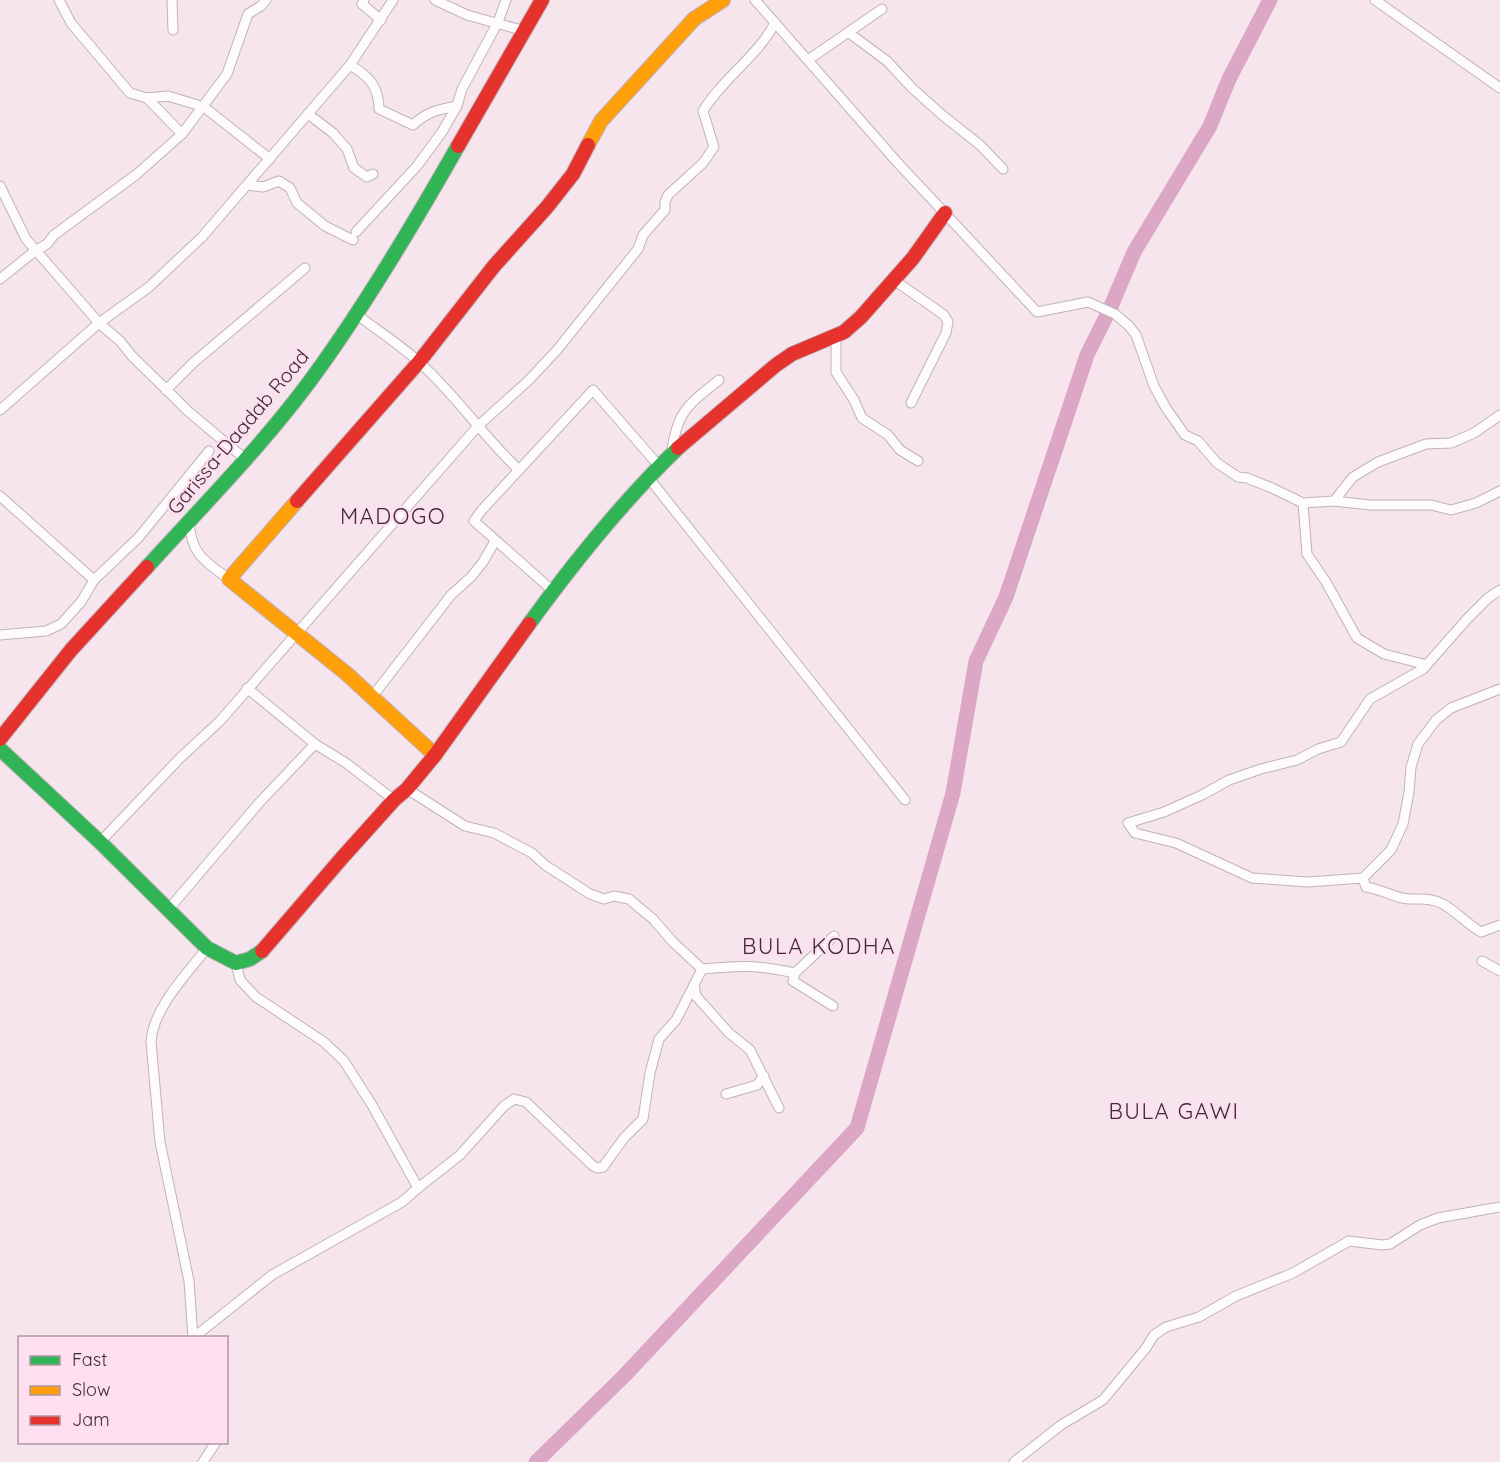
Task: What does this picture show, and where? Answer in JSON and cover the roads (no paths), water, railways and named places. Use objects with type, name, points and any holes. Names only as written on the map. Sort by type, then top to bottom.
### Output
[{"type":"main road","name":"Garissa-Daadab Road","points":[[0,739],[71,650],[245,459],[316,372],[415,222],[543,0]]},
{"type":"main road","points":[[435,755],[372,697],[229,579],[420,362],[494,266],[573,174],[601,121],[694,19],[723,0]]},
{"type":"main road","points":[[0,749],[100,842],[207,948],[236,963],[250,959],[263,950],[394,800],[407,789],[435,755],[553,591],[648,477],[776,365],[792,354],[844,332],[861,317],[894,280],[945,213]]},
{"type":"street","points":[[59,0],[71,23],[130,93],[147,98],[168,96],[204,107],[270,159]]},
{"type":"street","points":[[172,0],[173,30]]},
{"type":"street","points":[[0,279],[47,244],[54,235],[137,174],[182,134],[227,74],[248,14],[266,0]]},
{"type":"street","points":[[364,0],[362,4],[381,20]]},
{"type":"street","points":[[0,410],[99,323],[178,261],[270,159],[350,65],[393,0]]},
{"type":"street","points":[[435,0],[467,15],[525,31]]},
{"type":"street","points":[[247,185],[263,187],[279,180],[291,188],[297,203],[325,226],[354,236],[417,166],[442,132],[458,106],[462,89],[498,22],[506,0]]},
{"type":"street","points":[[755,0],[850,111],[1038,312],[1088,302],[1115,314],[1129,326],[1136,335],[1166,408],[1185,435],[1198,441],[1216,463],[1238,477],[1247,478],[1303,503],[1334,501],[1370,505],[1431,505],[1451,510],[1476,503],[1500,491]]},
{"type":"street","points":[[1375,0],[1500,88]]},
{"type":"street","points":[[808,60],[882,9]]},
{"type":"street","points":[[100,842],[180,758],[220,721],[478,426],[529,380],[557,350],[638,249],[643,235],[665,210],[668,195],[703,163],[714,147],[703,111],[711,99],[766,40],[775,23]]},
{"type":"street","points":[[849,33],[887,62],[912,88],[980,145],[1003,169]]},
{"type":"street","points":[[350,65],[370,78],[379,96],[379,109],[413,125],[421,117],[434,110],[458,106]]},
{"type":"street","points":[[147,98],[182,134]]},
{"type":"street","points":[[308,114],[333,133],[347,149],[354,168],[367,177],[373,174]]},
{"type":"street","points":[[0,186],[15,218],[35,251],[99,323],[120,340],[166,390],[211,432],[245,459]]},
{"type":"street","points":[[166,390],[193,363],[305,268]]},
{"type":"street","points":[[894,280],[944,315],[948,322],[946,333],[911,403]]},
{"type":"street","points":[[356,314],[420,362],[497,450],[519,470]]},
{"type":"street","points":[[836,336],[836,372],[854,400],[862,418],[888,435],[900,450],[918,460]]},
{"type":"street","points":[[671,455],[674,433],[680,417],[690,403],[719,380]]},
{"type":"street","points":[[553,591],[474,521],[480,511],[593,390],[659,466]]},
{"type":"street","points":[[1334,501],[1353,477],[1378,462],[1426,444],[1451,443],[1474,434],[1500,415]]},
{"type":"street","points":[[0,635],[46,631],[61,624],[81,602],[94,580],[139,537],[209,451]]},
{"type":"street","points":[[648,477],[905,800]]},
{"type":"street","points":[[0,496],[94,580]]},
{"type":"street","points":[[1303,503],[1306,554],[1326,582],[1357,638],[1384,654],[1427,665]]},
{"type":"street","points":[[189,521],[190,539],[195,549],[205,561],[229,579]]},
{"type":"street","points":[[372,697],[451,595],[471,577],[483,562],[495,541]]},
{"type":"street","points":[[1500,590],[1488,598],[1468,618],[1423,669],[1370,699],[1341,742],[1318,749],[1297,760],[1229,780],[1164,812],[1128,823],[1135,833],[1176,843],[1252,878],[1307,882],[1363,878],[1391,850],[1402,825],[1409,792],[1411,767],[1418,744],[1436,720],[1451,708],[1500,690]]},
{"type":"street","points":[[247,688],[315,744],[360,772],[394,800]]},
{"type":"street","points":[[168,910],[259,804],[315,744]]},
{"type":"street","points":[[407,789],[465,826],[494,833],[532,853],[545,866],[590,894],[603,899],[614,896],[629,899],[653,919],[673,942],[702,969],[739,965],[795,973]]},
{"type":"street","points":[[1363,878],[1366,887],[1380,889],[1412,900],[1427,898],[1443,904],[1481,932],[1500,926]]},
{"type":"street","points":[[832,1006],[793,981],[795,973],[834,936]]},
{"type":"street","points":[[193,1336],[189,1281],[160,1142],[151,1042],[152,1029],[158,1015],[207,948]]},
{"type":"street","points":[[1482,961],[1500,971]]},
{"type":"street","points":[[236,963],[240,980],[248,990],[324,1042],[344,1061],[372,1105],[418,1188]]},
{"type":"street","points":[[196,1336],[272,1275],[402,1202],[450,1164],[504,1106],[514,1099],[526,1102],[592,1165],[597,1168],[603,1167],[624,1138],[643,1119],[650,1073],[659,1039],[676,1020],[702,969]]},
{"type":"street","points":[[694,985],[696,996],[702,1005],[729,1033],[750,1050],[779,1108]]},
{"type":"street","points":[[726,1094],[757,1085],[764,1076]]},
{"type":"street","points":[[1014,1462],[1061,1425],[1103,1400],[1154,1335],[1166,1327],[1199,1317],[1236,1296],[1293,1273],[1349,1241],[1390,1244],[1420,1225],[1438,1218],[1500,1207]]},
{"type":"street","points":[[203,1462],[215,1444]]},
{"type":"waterway","points":[[536,1462],[624,1376],[857,1128],[953,793],[976,661],[1006,597],[1087,355],[1134,252],[1210,126],[1229,79],[1270,0]]},
{"type":"district","name":"MADOGO","points":[[393,516]]},
{"type":"district","name":"BULA KODHA","points":[[819,946]]},
{"type":"district","name":"BULA GAWI","points":[[1174,1111]]}]
